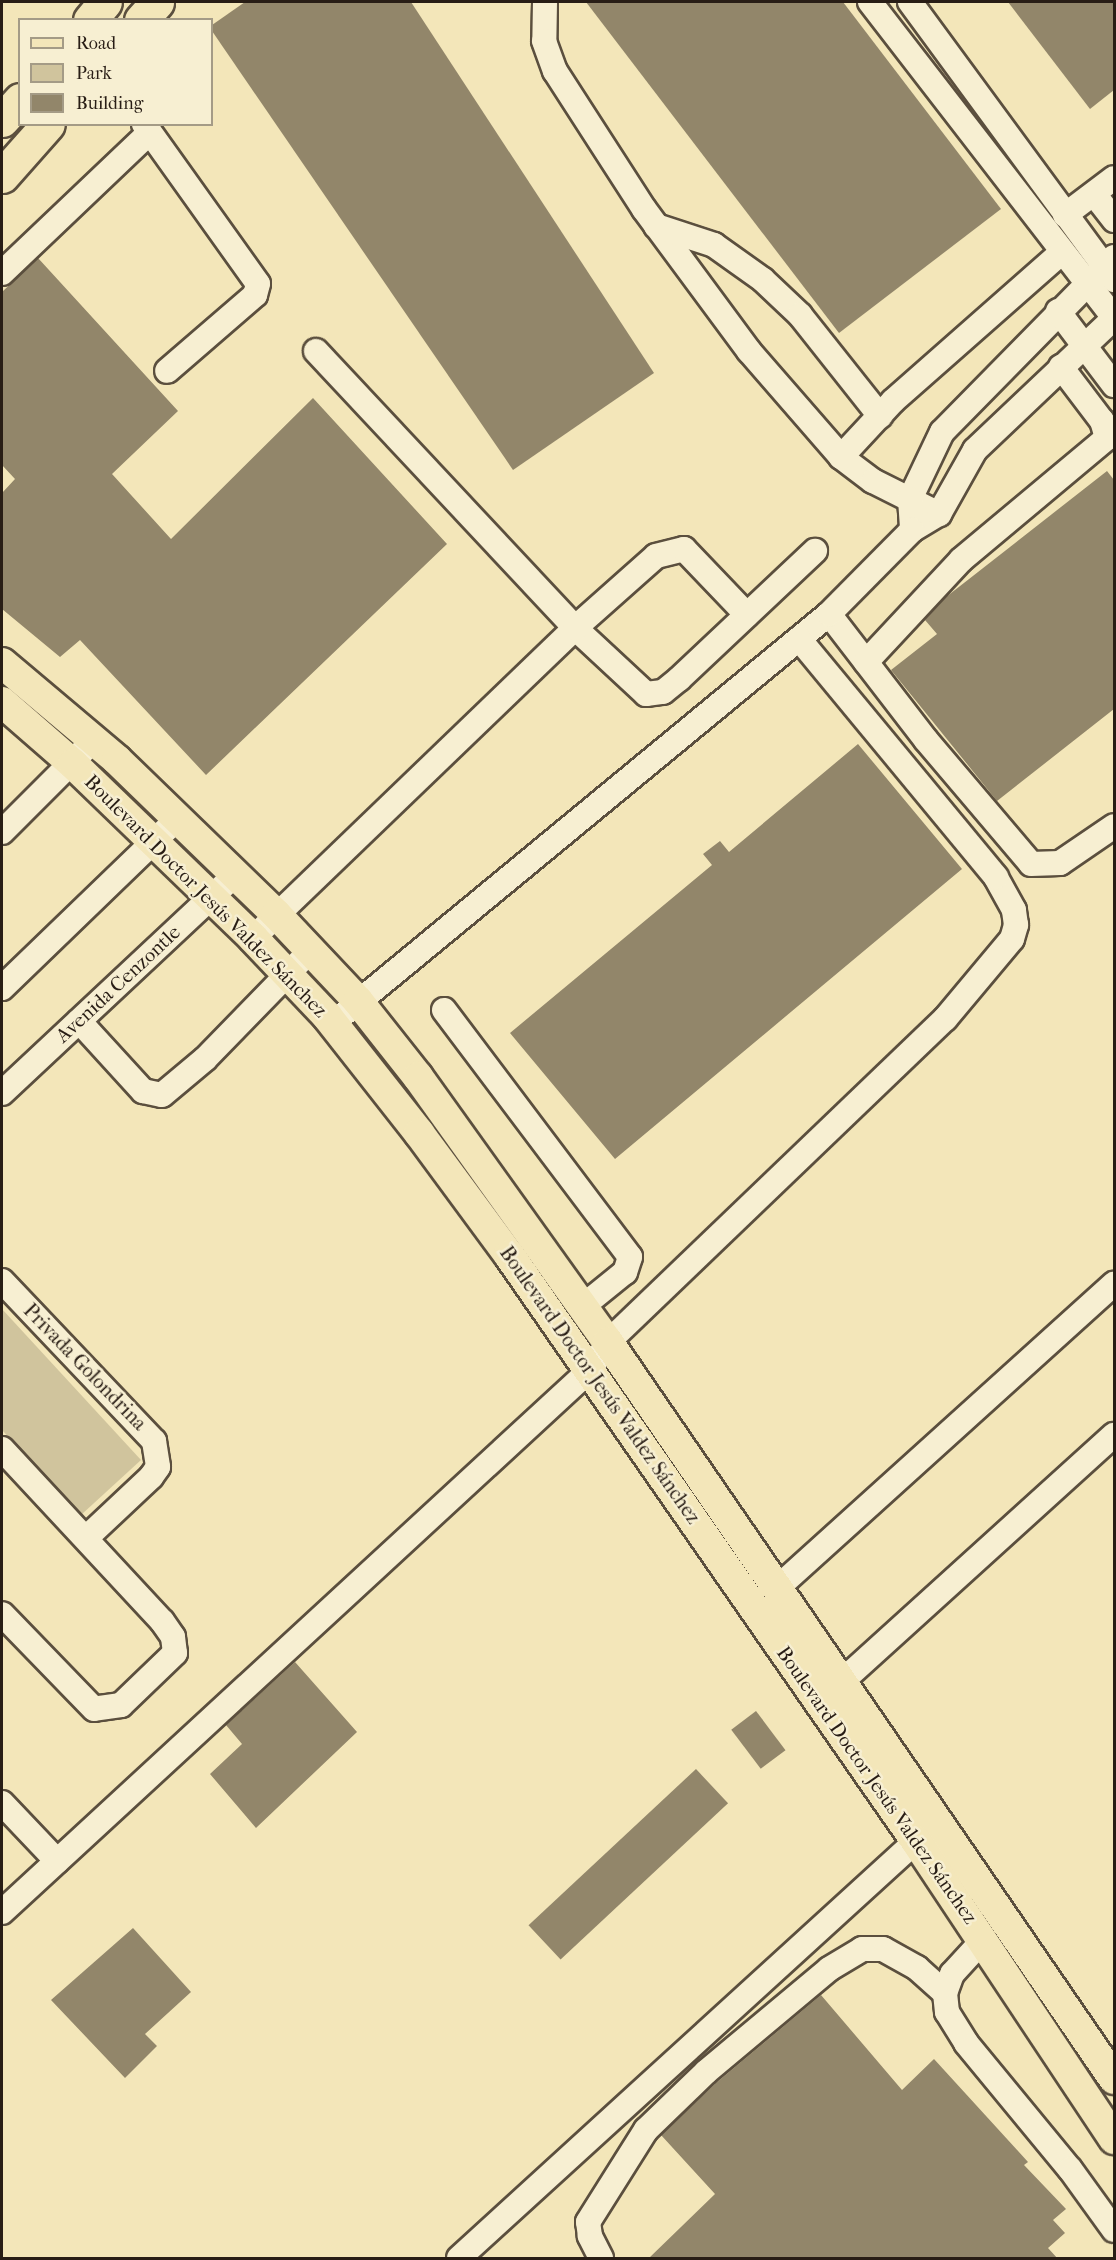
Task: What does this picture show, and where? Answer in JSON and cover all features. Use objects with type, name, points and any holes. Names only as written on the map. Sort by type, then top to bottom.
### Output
[{"type":"highway","points":[[92,18],[105,2]]},
{"type":"highway","points":[[143,18],[156,2]]},
{"type":"highway","points":[[2,120],[18,102]]},
{"type":"highway","points":[[2,176],[46,126]]},
{"type":"main road","name":"Boulevard Doctor Jesús Valdez Sánchez","points":[[2,663],[94,740],[178,818],[276,914],[358,1001],[466,1140],[583,1306],[839,1684],[1114,2079]]},
{"type":"main road","name":"Boulevard Doctor Jesús Valdez Sánchez","points":[[2,702],[73,764],[154,842],[252,938],[333,1023],[471,1202],[590,1370],[984,1939],[1114,2139]]},
{"type":"street","points":[[545,2],[544,41],[555,70],[656,226],[749,351],[841,457],[873,481],[939,514]]},
{"type":"street","points":[[870,2],[1062,252],[1104,272]]},
{"type":"street","points":[[333,1023],[829,614],[912,530],[939,514],[975,450],[1114,318],[1104,272],[910,2]]},
{"type":"street","points":[[2,273],[147,128],[258,284],[255,295],[167,371]]},
{"type":"street","points":[[1065,215],[1114,178]]},
{"type":"street","points":[[1094,194],[1114,220]]},
{"type":"street","points":[[656,226],[714,245],[763,280],[800,315],[880,416]]},
{"type":"street","points":[[841,457],[880,416],[1062,252]]},
{"type":"street","points":[[912,530],[910,499],[942,432],[1058,311],[1104,272]]},
{"type":"street","points":[[1058,311],[1114,384]]},
{"type":"street","points":[[316,351],[575,628],[617,670],[646,694],[654,695],[679,679],[815,551]]},
{"type":"street","points":[[866,662],[961,560],[1107,438],[1102,421],[1061,367]]},
{"type":"street","points":[[252,938],[575,628],[656,556],[676,549],[691,554],[747,615]]},
{"type":"street","points":[[829,614],[1012,846],[1031,864],[1060,863],[1114,826]]},
{"type":"street","points":[[2,1912],[590,1370],[608,1342],[945,1019],[1015,934],[1014,910],[996,877],[799,639]]},
{"type":"street","points":[[2,832],[73,764],[94,740]]},
{"type":"street","points":[[2,988],[178,818]]},
{"type":"street","name":"Avenida Cenzontle","points":[[2,1093],[235,875]]},
{"type":"street","points":[[79,1021],[143,1091],[162,1095],[205,1059],[310,951]]},
{"type":"street","points":[[444,1010],[630,1257],[625,1272],[583,1306]]},
{"type":"street","name":"Privada Golondrina","points":[[2,1281],[146,1429],[156,1449],[158,1467],[151,1478],[87,1538]]},
{"type":"street","points":[[775,1590],[1114,1284]]},
{"type":"street","points":[[839,1684],[1114,1435]]},
{"type":"street","points":[[2,1449],[162,1621],[175,1643],[175,1653],[134,1696],[109,1710],[88,1707],[2,1614]]},
{"type":"street","points":[[2,1803],[57,1861]]},
{"type":"street","points":[[459,2259],[916,1841]]},
{"type":"street","points":[[984,1939],[952,1974],[945,1993],[947,2012],[960,2036],[1071,2169],[1114,2230]]},
{"type":"street","points":[[601,2259],[590,2236],[588,2222],[646,2130],[706,2072],[829,1969],[862,1949],[883,1949],[917,1968],[945,1993]]},
{"type":"green space","points":[[2,1309],[141,1460],[81,1515],[2,1430]]},
{"type":"building","points":[[245,2],[411,2],[654,373],[513,470],[213,32],[213,24]]},
{"type":"building","points":[[586,2],[843,2],[1001,209],[839,333]]},
{"type":"building","points":[[1008,2],[1114,2],[1114,90],[1090,109]]},
{"type":"building","points":[[38,258],[178,411],[112,474],[171,539],[313,398],[447,544],[206,775],[80,640],[60,657],[2,609],[2,493],[15,479],[2,465],[2,292]]},
{"type":"building","points":[[1107,471],[1114,480],[1114,709],[997,801],[891,670],[937,634],[925,620],[946,597]]},
{"type":"building","points":[[858,744],[962,869],[615,1159],[510,1033],[712,865],[703,854],[720,841],[729,852]]},
{"type":"building","points":[[295,1662],[357,1732],[256,1828],[210,1774],[242,1744],[226,1725]]},
{"type":"building","points":[[756,1711],[785,1750],[761,1769],[731,1730]]},
{"type":"building","points":[[696,1769],[728,1803],[561,1960],[529,1925]]},
{"type":"building","points":[[133,1928],[191,1992],[145,2034],[157,2046],[125,2078],[51,2000]]},
{"type":"building","points":[[821,1995],[902,2090],[934,2059],[1028,2162],[1024,2165],[1066,2209],[1053,2220],[1065,2233],[1048,2248],[1058,2259],[648,2259],[715,2194],[661,2135],[716,2083]]}]
